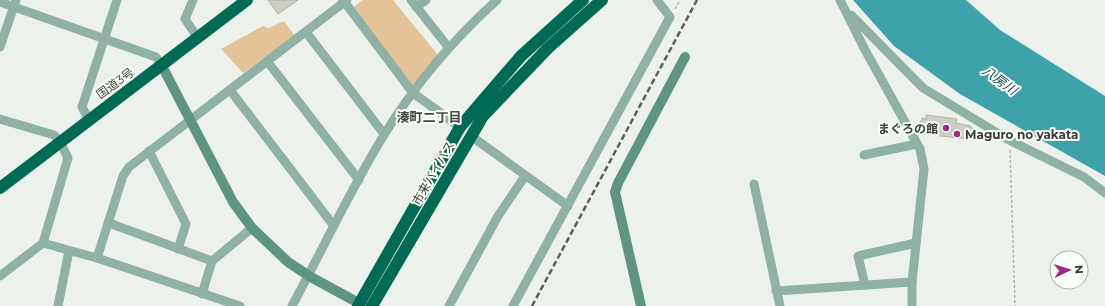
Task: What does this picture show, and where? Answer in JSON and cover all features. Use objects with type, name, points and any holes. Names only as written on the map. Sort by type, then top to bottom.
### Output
[{"type":"highway","name":"国道3号","points":[[0,188],[247,0]]},
{"type":"highway","name":"市来バイパス","points":[[361,305],[460,127],[521,56],[583,0]]},
{"type":"highway","name":"市来バイパス","points":[[372,306],[483,116],[548,48],[602,0]]},
{"type":"street","points":[[89,120],[82,107],[117,0]]},
{"type":"street","points":[[193,0],[185,19],[198,38]]},
{"type":"street","points":[[426,0],[414,4],[449,48]]},
{"type":"street","points":[[292,306],[384,134],[413,93],[449,48],[497,0]]},
{"type":"street","points":[[513,306],[670,17],[657,0]]},
{"type":"street","points":[[97,258],[123,176],[129,167],[306,32],[344,1],[413,93],[460,127]]},
{"type":"street","points":[[0,2],[14,3],[104,39],[156,57],[191,119],[233,202],[252,228],[288,262],[309,276],[361,305]]},
{"type":"street","points":[[0,47],[14,3]]},
{"type":"street","points":[[842,4],[923,88],[1009,140],[1084,177],[1105,193]]},
{"type":"street","points":[[842,4],[864,48],[917,144],[923,159],[924,170],[912,282],[912,306]]},
{"type":"street","points":[[306,32],[384,134]]},
{"type":"street","points":[[641,306],[615,192],[618,183],[685,57]]},
{"type":"street","points":[[267,61],[359,180]]},
{"type":"street","points":[[230,90],[334,226]]},
{"type":"street","points":[[0,119],[54,135],[60,142],[68,158],[43,243],[0,276]]},
{"type":"street","points":[[471,136],[568,206]]},
{"type":"street","points":[[864,155],[917,144]]},
{"type":"street","points":[[149,151],[186,224],[178,249]]},
{"type":"street","points":[[449,306],[498,216],[525,176]]},
{"type":"street","points":[[754,184],[780,306]]},
{"type":"street","points":[[109,224],[212,261]]},
{"type":"street","points":[[202,294],[212,261],[252,228]]},
{"type":"street","points":[[43,243],[97,258],[240,306]]},
{"type":"street","points":[[865,285],[858,256],[916,243]]},
{"type":"street","points":[[58,306],[69,251]]},
{"type":"street","points":[[776,291],[912,282]]},
{"type":"path","points":[[1009,140],[1013,211],[1015,306]]},
{"type":"shaded area","points":[[363,0],[393,0],[438,55],[413,89],[352,8]]},
{"type":"shaded area","points":[[284,21],[295,36],[243,73],[221,49],[263,26],[269,28]]},
{"type":"water","name":"八房川","points":[[853,0],[966,0],[1000,30],[1105,96],[1105,176],[960,94],[894,46]]},
{"type":"building","points":[[268,0],[298,0],[278,14]]},
{"type":"building","name":"まぐろの館","points":[[926,115],[957,119],[956,123],[970,126],[978,133],[977,136],[971,139],[921,134],[922,131],[919,131],[920,121],[922,122],[922,118],[926,119]]},
{"type":"railway","points":[[532,306],[697,0]]},
{"type":"place","name":"まぐろの館","points":[[946,128]]},
{"type":"place","name":"Maguro no yakata","points":[[957,134]]},
{"type":"district","name":"湊町二丁目","points":[[429,117]]}]
